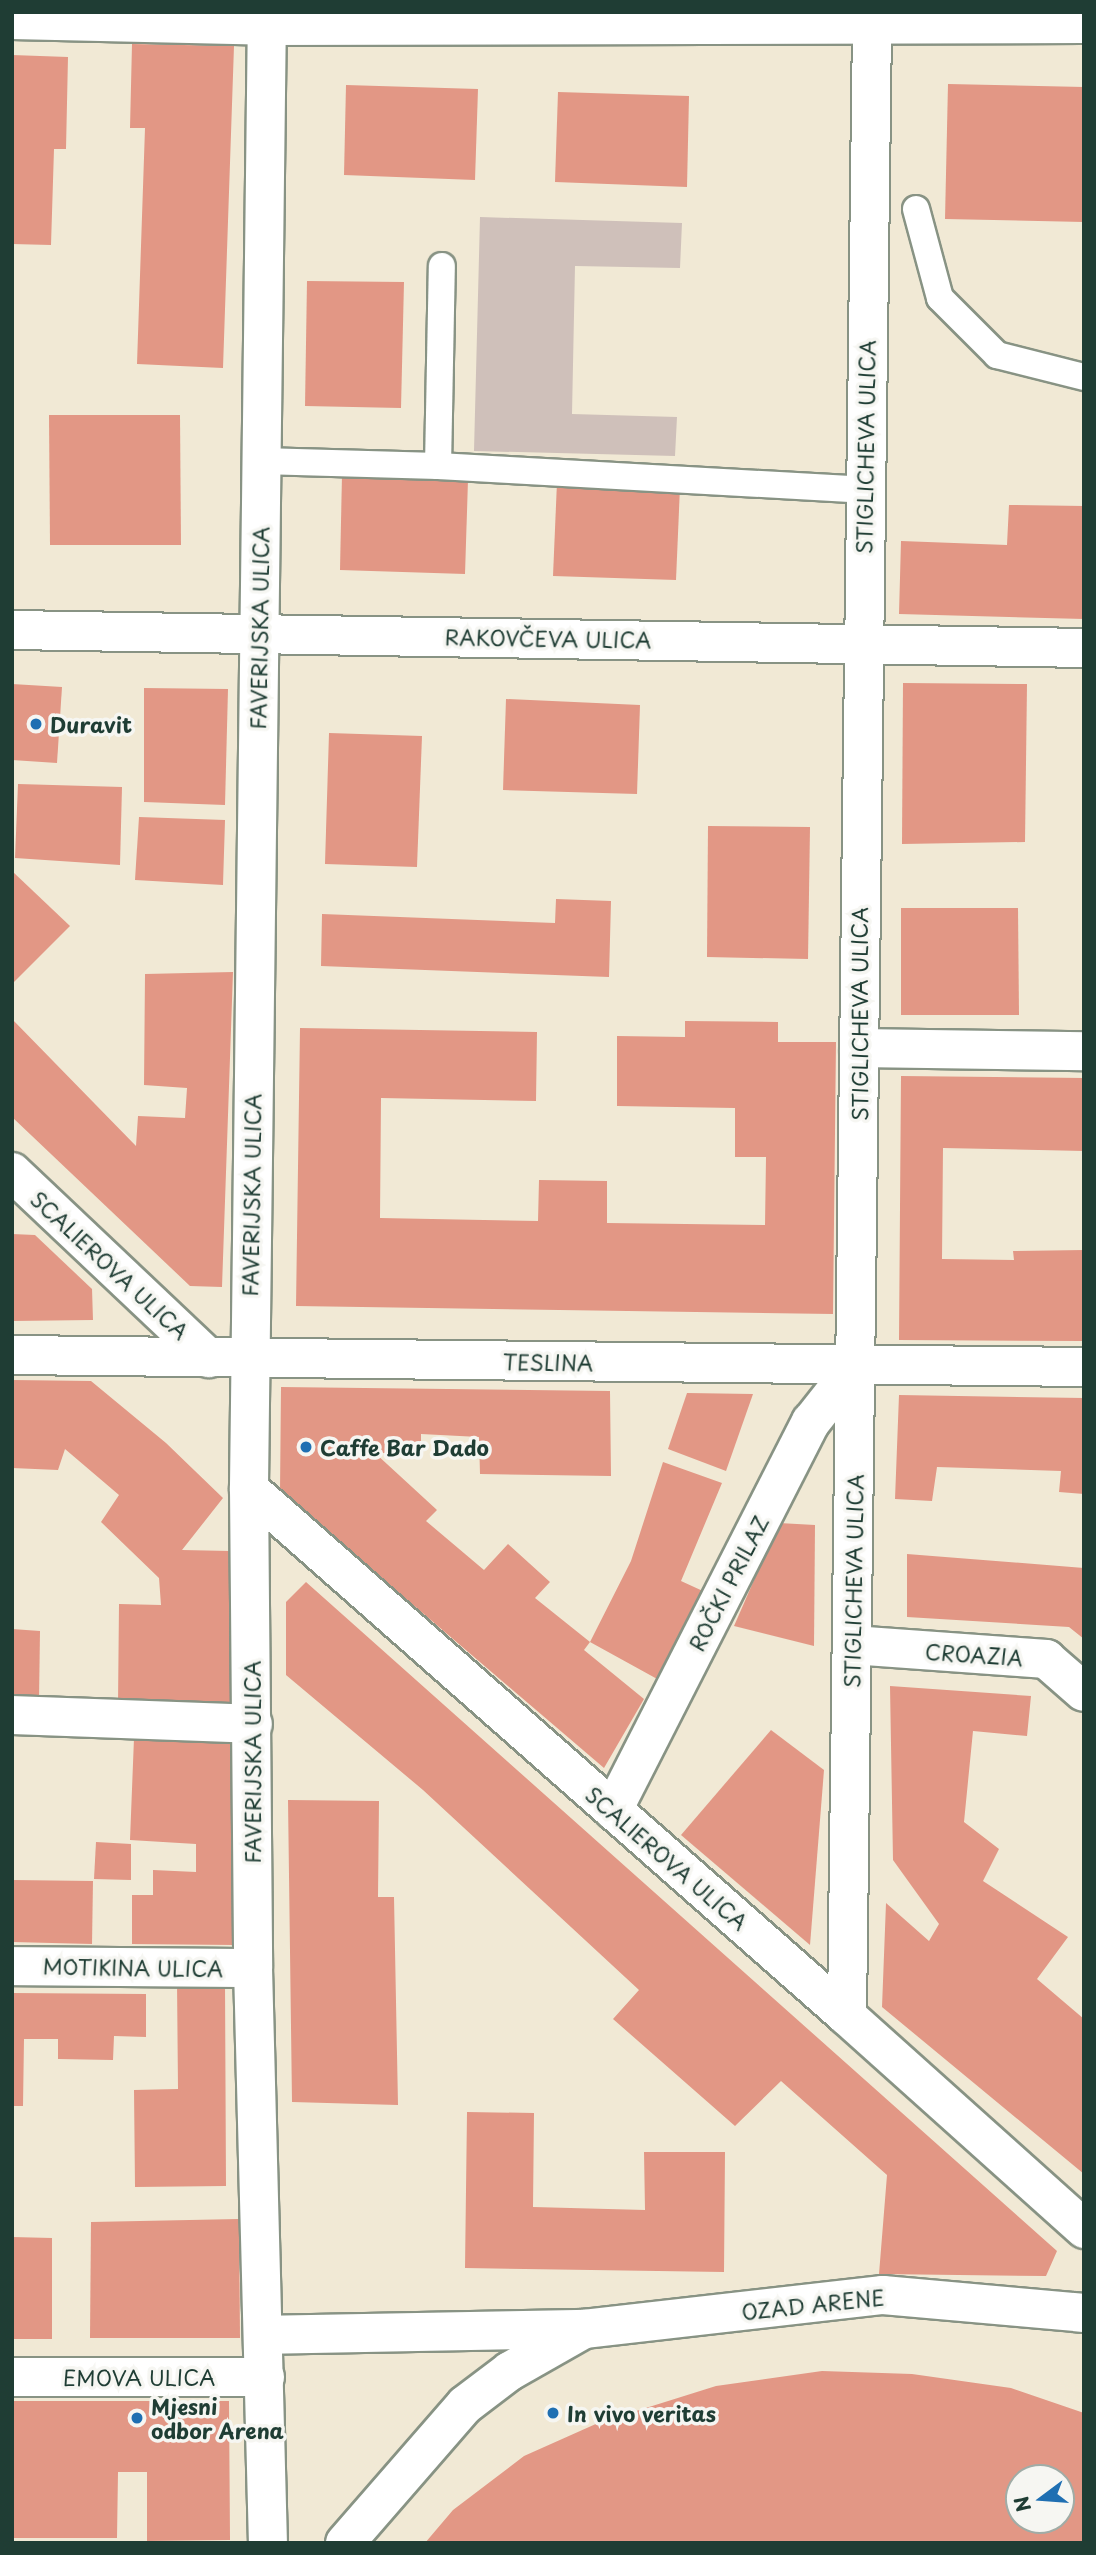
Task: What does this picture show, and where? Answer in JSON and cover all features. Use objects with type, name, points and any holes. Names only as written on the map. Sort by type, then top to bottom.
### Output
[{"type":"street","points":[[12,20],[54,17],[872,18],[1084,24]]},
{"type":"street","name":"STIGLICHEVA ULICA","points":[[847,2016],[856,1365],[863,490],[872,18]]},
{"type":"street","name":"FAVERIJSKA ULICA","points":[[265,2377],[253,1968],[249,1358],[267,19]]},
{"type":"street","name":"RAKOVČEVA ULICA","points":[[12,629],[1084,648]]},
{"type":"street","points":[[859,1048],[1084,1051]]},
{"type":"street","name":"SCALIEROVA ULICA","points":[[12,1172],[209,1358]]},
{"type":"street","name":"TESLINA","points":[[12,1355],[1084,1367]]},
{"type":"street","name":"ROČKI PRILAZ","points":[[613,1810],[811,1422],[856,1365]]},
{"type":"street","name":"SCALIEROVA ULICA","points":[[249,1489],[847,2016],[1084,2229]]},
{"type":"street","name":"CROAZIA","points":[[852,1645],[1046,1659],[1084,1692]]},
{"type":"street","points":[[12,1715],[253,1724]]},
{"type":"street","name":"MOTIKINA ULICA","points":[[12,1966],[253,1968]]},
{"type":"street","name":"OZAD ARENE","points":[[264,2335],[584,2329],[883,2295],[1084,2313]]},
{"type":"street","name":"OZAD ARENE","points":[[345,2543],[465,2405],[510,2371],[584,2329]]},
{"type":"street","name":"EMOVA ULICA","points":[[12,2377],[265,2377]]},
{"type":"street","points":[[265,2377],[268,2543]]},
{"type":"lane","points":[[916,209],[940,298],[997,355],[1084,377]]},
{"type":"lane","points":[[438,466],[442,266]]},
{"type":"lane","points":[[261,461],[438,466],[863,490]]},
{"type":"shaded area","points":[[480,217],[682,223],[680,268],[575,266],[572,414],[677,417],[675,456],[474,451]]},
{"type":"building","points":[[132,44],[234,46],[223,368],[137,364],[145,128],[130,128]]},
{"type":"building","points":[[12,55],[68,57],[66,149],[54,149],[51,245],[12,244]]},
{"type":"building","points":[[948,84],[1084,87],[1084,222],[945,219]]},
{"type":"building","points":[[346,85],[478,89],[475,180],[344,175]]},
{"type":"building","points":[[558,92],[689,96],[687,187],[555,182]]},
{"type":"building","points":[[307,281],[404,282],[401,408],[305,406]]},
{"type":"building","points":[[49,415],[180,415],[181,545],[50,545]]},
{"type":"building","points":[[342,475],[468,480],[465,574],[340,570]]},
{"type":"building","points":[[557,482],[680,487],[676,580],[553,576]]},
{"type":"building","points":[[1009,505],[1084,506],[1084,619],[899,614],[901,541],[1007,545]]},
{"type":"building","points":[[903,683],[1027,684],[1025,842],[902,844]]},
{"type":"building","name":"Duravit","points":[[12,684],[62,687],[57,763],[12,760]]},
{"type":"building","points":[[144,688],[228,689],[225,805],[144,802]]},
{"type":"building","points":[[506,699],[640,705],[637,794],[503,790]]},
{"type":"building","points":[[329,733],[422,736],[417,867],[325,864]]},
{"type":"building","points":[[18,784],[122,787],[120,865],[15,858]]},
{"type":"building","points":[[139,817],[225,820],[223,885],[135,880]]},
{"type":"building","points":[[708,826],[810,827],[808,959],[707,957]]},
{"type":"building","points":[[12,871],[70,926],[12,984]]},
{"type":"building","points":[[556,899],[611,901],[609,977],[321,966],[322,914],[555,923]]},
{"type":"building","points":[[901,908],[1018,908],[1019,1015],[901,1015]]},
{"type":"building","points":[[233,972],[222,1287],[190,1286],[12,1117],[12,1019],[136,1146],[138,1116],[185,1118],[187,1088],[144,1085],[145,974]]},
{"type":"building","points":[[685,1021],[778,1022],[778,1042],[836,1042],[833,1314],[296,1306],[300,1028],[537,1032],[536,1101],[381,1098],[380,1218],[538,1221],[539,1180],[607,1181],[607,1223],[765,1225],[766,1157],[735,1157],[735,1108],[617,1106],[617,1036],[685,1037]]},
{"type":"building","points":[[901,1076],[1084,1078],[1084,1151],[943,1148],[942,1259],[1014,1260],[1013,1251],[1084,1250],[1084,1341],[899,1340]]},
{"type":"building","points":[[12,1234],[35,1235],[92,1289],[93,1320],[12,1321]]},
{"type":"building","points":[[12,1380],[91,1381],[166,1443],[223,1498],[182,1550],[230,1551],[233,1707],[118,1703],[119,1604],[161,1605],[159,1578],[101,1522],[119,1495],[65,1449],[58,1470],[12,1468]]},
{"type":"building","points":[[281,1387],[610,1391],[611,1476],[480,1474],[479,1437],[421,1434],[421,1453],[375,1453],[437,1510],[426,1521],[484,1570],[508,1544],[550,1582],[535,1598],[590,1642],[584,1650],[644,1699],[604,1768],[280,1491]]},
{"type":"building","points":[[687,1393],[753,1394],[726,1471],[668,1449]]},
{"type":"building","points":[[899,1395],[1084,1398],[1084,1494],[1059,1492],[1061,1471],[937,1467],[932,1501],[895,1499]]},
{"type":"building","points":[[663,1462],[722,1483],[681,1581],[705,1592],[659,1680],[590,1642],[631,1561]]},
{"type":"building","points":[[779,1523],[815,1525],[814,1646],[734,1626]]},
{"type":"building","points":[[907,1554],[1084,1568],[1084,1639],[1069,1627],[907,1617]]},
{"type":"building","points":[[306,1582],[1057,2251],[1046,2276],[879,2274],[887,2175],[781,2081],[735,2126],[613,2019],[639,1990],[423,1790],[286,1675],[286,1602]]},
{"type":"building","points":[[12,1629],[40,1631],[39,1700],[12,1699]]},
{"type":"building","points":[[890,1686],[1031,1696],[1027,1736],[973,1731],[964,1822],[999,1849],[983,1881],[1068,1937],[1037,1979],[1084,2019],[1084,2174],[882,2007],[886,1903],[929,1941],[939,1924],[893,1860]]},
{"type":"building","points":[[771,1730],[824,1770],[810,1945],[681,1835]]},
{"type":"building","points":[[134,1738],[233,1742],[235,1945],[132,1944],[132,1895],[153,1895],[153,1870],[196,1872],[196,1844],[130,1840]]},
{"type":"building","points":[[288,1800],[379,1801],[378,1897],[394,1897],[398,2105],[292,2102]]},
{"type":"building","points":[[96,1842],[131,1844],[131,1880],[94,1879]]},
{"type":"building","points":[[12,1880],[93,1881],[92,1944],[12,1942]]},
{"type":"building","points":[[177,1982],[225,1982],[226,2186],[135,2187],[134,2090],[178,2089]]},
{"type":"building","points":[[12,1993],[146,1994],[146,2037],[114,2036],[113,2060],[58,2059],[58,2039],[24,2039],[23,2106],[12,2106]]},
{"type":"building","points":[[467,2112],[534,2113],[533,2207],[645,2210],[644,2152],[725,2152],[724,2272],[465,2268]]},
{"type":"building","points":[[239,2219],[240,2338],[90,2338],[91,2222]]},
{"type":"building","points":[[12,2237],[52,2238],[52,2339],[12,2339]]},
{"type":"building","points":[[822,2371],[912,2374],[1011,2388],[1084,2413],[1084,2543],[425,2543],[453,2510],[524,2456],[598,2423],[716,2386]]},
{"type":"building","points":[[12,2401],[229,2401],[230,2540],[147,2541],[147,2472],[118,2472],[117,2538],[12,2538]]},
{"type":"place","name":"Duravit","points":[[36,724]]},
{"type":"place","name":"Caffe Bar Dado","points":[[306,1447]]},
{"type":"place","name":"In vivo veritas","points":[[553,2413]]},
{"type":"place","name":"Mjesni odbor Arena","points":[[137,2418]]}]
